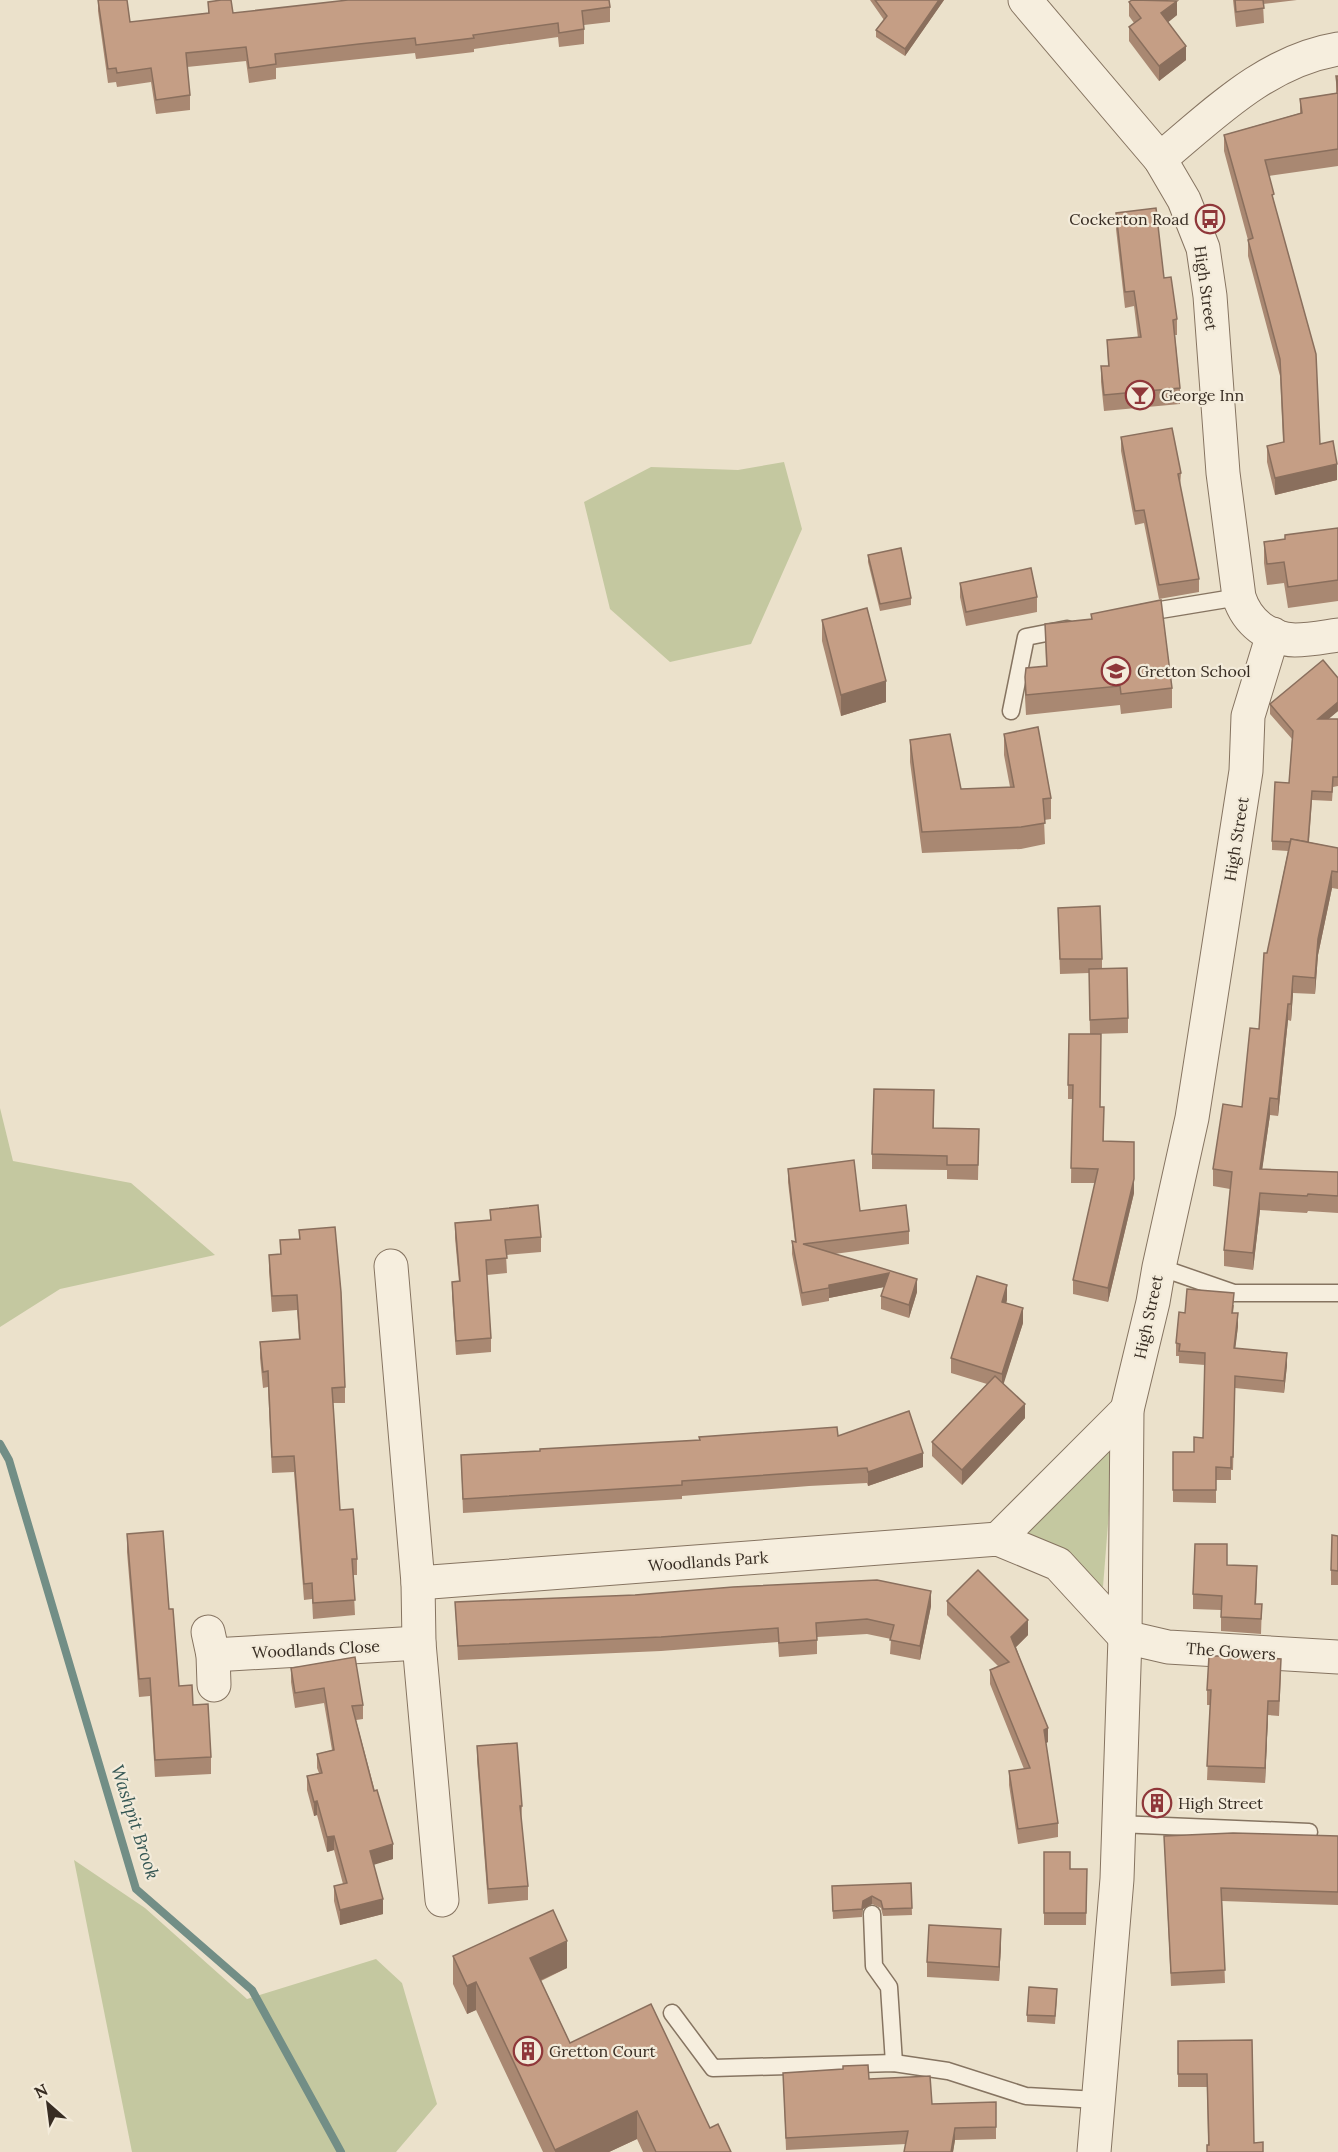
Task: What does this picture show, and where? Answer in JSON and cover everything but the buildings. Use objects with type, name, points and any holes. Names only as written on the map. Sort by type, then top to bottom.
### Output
[{"type":"street","name":"High Street","points":[[1025,0],[1160,159],[1184,200],[1203,248],[1210,296],[1223,473],[1239,597]]},
{"type":"street","points":[[1160,159],[1255,80],[1320,52],[1338,49]]},
{"type":"street","points":[[1239,597],[1244,612],[1253,623],[1273,634],[1294,640],[1338,635]]},
{"type":"street","name":"High Street","points":[[1094,2152],[1117,1879],[1125,1637],[1127,1410],[1153,1302],[1192,1118],[1246,771],[1248,716],[1273,634]]},
{"type":"street","points":[[391,1266],[418,1583],[419,1643],[442,1900]]},
{"type":"street","points":[[998,1539],[1127,1410]]},
{"type":"street","name":"Woodlands Park","points":[[418,1583],[998,1539],[1058,1564],[1125,1637]]},
{"type":"street","name":"The Gowers","points":[[1125,1637],[1168,1647],[1338,1657]]},
{"type":"street","name":"Woodlands Close","points":[[212,1657],[419,1643]]},
{"type":"lane","points":[[1127,616],[1239,597]]},
{"type":"lane","points":[[1011,711],[1026,637],[1083,625]]},
{"type":"lane","points":[[1159,1267],[1234,1293],[1338,1294]]},
{"type":"lane","points":[[1118,1824],[1309,1832]]},
{"type":"lane","points":[[872,1914],[874,1966],[889,1987],[894,2063]]},
{"type":"lane","points":[[672,2013],[713,2068],[894,2063],[948,2071],[1026,2096],[1098,2100]]},
{"type":"green space","points":[[784,462],[802,529],[751,644],[670,662],[610,609],[584,502],[651,467],[738,470]]},
{"type":"green space","points":[[0,1108],[13,1161],[131,1183],[215,1255],[60,1289],[0,1327]]},
{"type":"green space","points":[[1115,1435],[1103,1587],[1018,1529]]},
{"type":"green space","points":[[74,1860],[145,1908],[247,1999],[376,1959],[402,1983],[437,2104],[396,2152],[132,2152]]},
{"type":"waterway","name":"Washpit Brook","points":[[0,1444],[9,1460],[136,1889],[252,1990],[341,2152]]},
{"type":"place","name":"Cockerton Road","points":[[1210,219]]},
{"type":"place","name":"George Inn","points":[[1140,395]]},
{"type":"place","name":"Gretton School","points":[[1116,671]]},
{"type":"place","name":"High Street","points":[[1157,1803]]},
{"type":"place","name":"Gretton Court","points":[[528,2051]]}]
